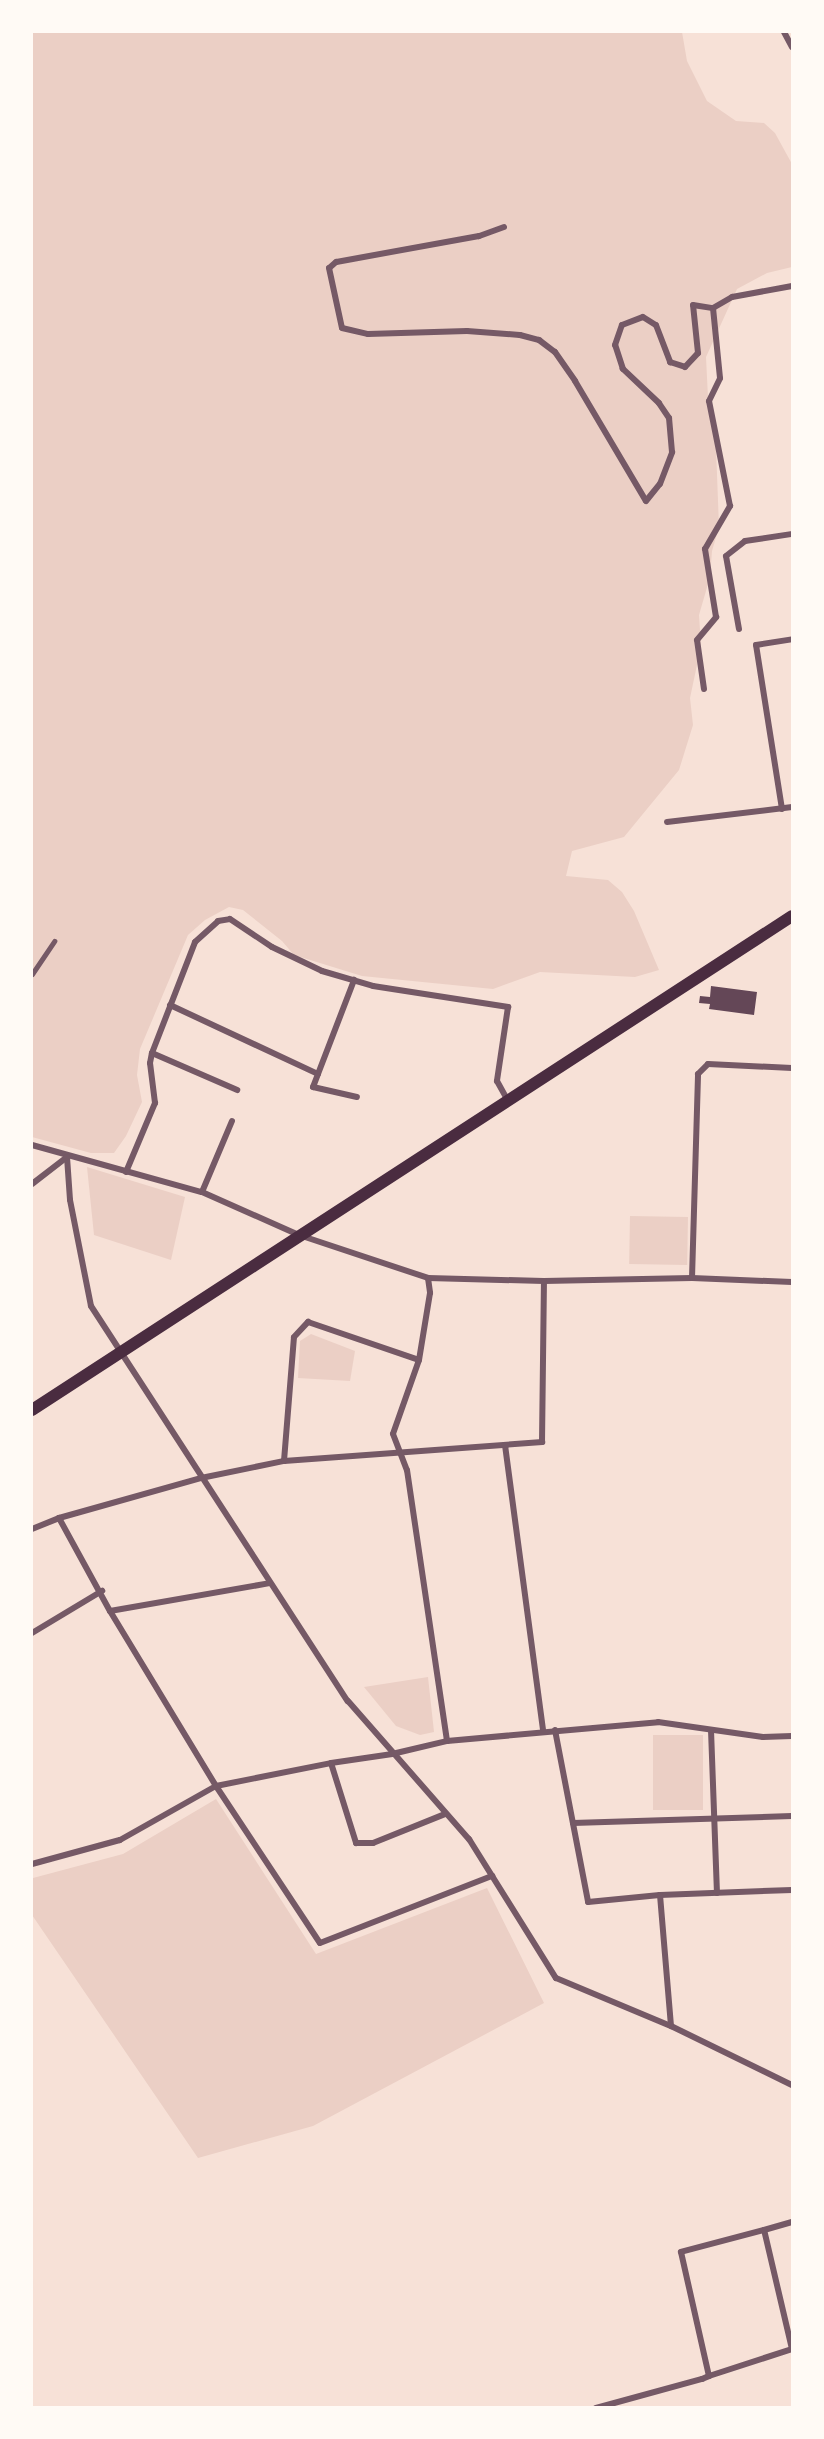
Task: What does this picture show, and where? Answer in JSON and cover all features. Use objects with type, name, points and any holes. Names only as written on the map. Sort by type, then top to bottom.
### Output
[{"type":"main road","points":[[32,1410],[299,1234],[371,1191],[507,1099],[792,916]]},
{"type":"street","points":[[784,32],[792,47]]},
{"type":"street","points":[[504,227],[479,236],[336,262],[329,268],[342,328],[368,334],[467,331],[520,335],[539,340],[555,352],[575,381],[646,501],[660,484],[672,452],[669,418],[659,403],[623,369],[615,345],[622,325],[643,317],[656,325],[670,362],[685,367],[698,353],[693,306],[713,308],[732,297],[792,286]]},
{"type":"street","points":[[704,688],[697,640],[716,617],[705,549],[730,506],[709,401],[720,378],[713,308]]},
{"type":"street","points":[[739,629],[726,556],[745,540],[792,534]]},
{"type":"street","points":[[782,809],[756,645],[792,639]]},
{"type":"street","points":[[667,822],[792,807]]},
{"type":"street","points":[[126,1172],[154,1103],[150,1063],[152,1053],[195,942],[218,921],[230,919],[272,947],[322,971],[373,986],[508,1007],[497,1082],[507,1099]]},
{"type":"street","points":[[32,974],[54,941]]},
{"type":"street","points":[[354,980],[313,1087],[357,1097]]},
{"type":"street","points":[[170,1005],[318,1074]]},
{"type":"street","points":[[152,1053],[237,1090]]},
{"type":"street","points":[[692,1278],[698,1074],[708,1064],[792,1068]]},
{"type":"street","points":[[202,1192],[232,1122]]},
{"type":"street","points":[[32,1145],[68,1157],[202,1192],[299,1234],[428,1278],[544,1281],[692,1278],[792,1282]]},
{"type":"street","points":[[32,1184],[68,1157]]},
{"type":"street","points":[[68,1157],[70,1200],[91,1306],[348,1701],[392,1754],[469,1839],[556,1978],[671,2026],[792,2085]]},
{"type":"street","points":[[428,1278],[430,1293],[419,1360],[393,1434],[407,1470],[447,1741]]},
{"type":"street","points":[[32,1529],[59,1518],[201,1478],[284,1461],[542,1442],[544,1281]]},
{"type":"street","points":[[284,1461],[294,1337],[308,1322],[419,1360]]},
{"type":"street","points":[[505,1445],[543,1731]]},
{"type":"street","points":[[59,1518],[102,1591],[110,1611],[216,1786],[320,1943],[492,1876]]},
{"type":"street","points":[[110,1611],[270,1583]]},
{"type":"street","points":[[32,1633],[102,1591]]},
{"type":"street","points":[[32,1864],[120,1840],[216,1786],[331,1763],[392,1754],[447,1741],[658,1722],[763,1737],[792,1736]]},
{"type":"street","points":[[555,1730],[588,1902],[660,1894],[792,1890]]},
{"type":"street","points":[[711,1730],[717,1893]]},
{"type":"street","points":[[331,1763],[356,1844],[373,1844],[445,1814]]},
{"type":"street","points":[[573,1823],[792,1816]]},
{"type":"street","points":[[660,1894],[671,2026]]},
{"type":"street","points":[[709,2376],[681,2252],[792,2222]]},
{"type":"street","points":[[596,2408],[709,2376],[792,2349],[764,2230]]},
{"type":"shaded area","points":[[32,32],[682,32],[687,61],[707,101],[736,121],[764,123],[775,133],[792,164],[792,267],[767,273],[737,289],[706,357],[708,398],[716,448],[719,527],[712,551],[710,577],[699,615],[701,646],[690,698],[693,725],[679,770],[624,837],[572,851],[566,876],[608,880],[622,892],[634,911],[659,970],[635,977],[540,972],[493,989],[362,976],[294,955],[282,941],[243,910],[229,907],[205,920],[188,935],[140,1049],[137,1075],[142,1102],[126,1136],[114,1153],[91,1153],[32,1137]]},
{"type":"shaded area","points":[[87,1167],[185,1197],[171,1260],[94,1235]]},
{"type":"shaded area","points":[[630,1216],[688,1217],[687,1265],[629,1264]]},
{"type":"shaded area","points":[[311,1334],[355,1351],[350,1381],[298,1378],[300,1341]]},
{"type":"shaded area","points":[[428,1677],[434,1732],[420,1735],[396,1726],[364,1687]]},
{"type":"shaded area","points":[[653,1735],[703,1735],[703,1810],[653,1810]]},
{"type":"shaded area","points":[[216,1799],[316,1954],[487,1888],[544,2003],[313,2126],[198,2158],[32,1915],[32,1883],[33,1878],[123,1854]]},
{"type":"building","points":[[711,986],[757,992],[754,1015],[709,1009],[710,1004],[699,1003],[700,996],[710,997]]}]
